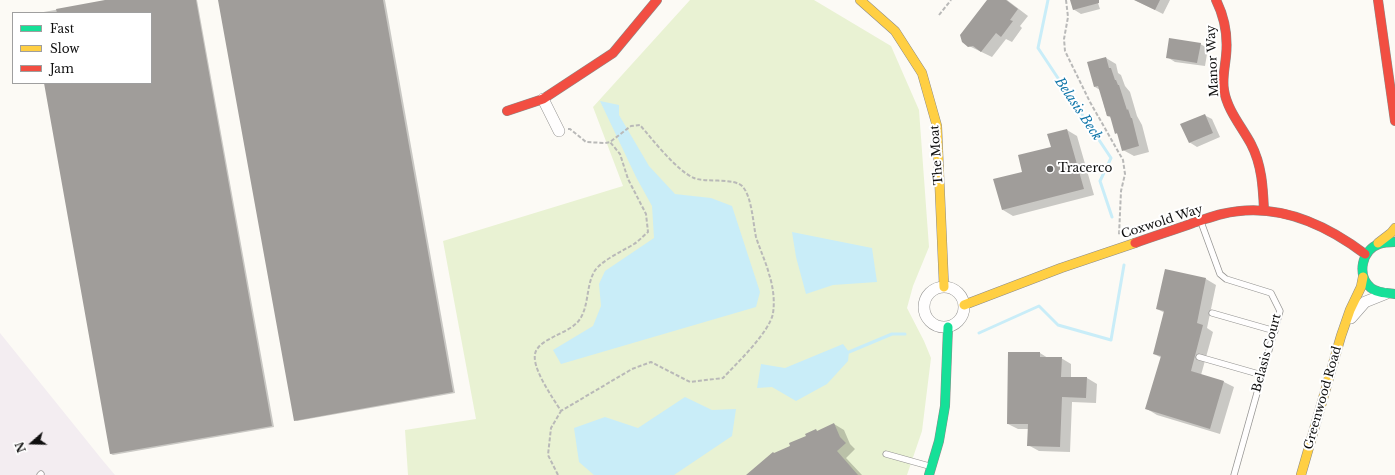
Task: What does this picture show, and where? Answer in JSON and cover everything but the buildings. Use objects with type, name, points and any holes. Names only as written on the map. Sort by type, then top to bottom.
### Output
[{"type":"street","points":[[507,111],[543,99],[613,53],[657,0]]},
{"type":"street","name":"The Moat","points":[[860,0],[895,31],[922,73],[937,126],[944,287]]},
{"type":"street","name":"Manor Way","points":[[1216,0],[1223,17],[1226,30],[1227,44],[1224,90],[1228,106],[1254,152],[1260,168],[1264,210]]},
{"type":"street","points":[[1378,0],[1395,121]]},
{"type":"street","points":[[543,99],[559,131]]},
{"type":"street","name":"Coxwold Way","points":[[964,305],[1061,268],[1221,214],[1239,210],[1264,210],[1298,217],[1331,232],[1356,246],[1365,254]]},
{"type":"street","points":[[1365,254],[1371,247],[1391,233],[1395,228]]},
{"type":"street","points":[[1378,243],[1387,241],[1395,242]]},
{"type":"street","name":"Greenwood Road","points":[[1301,475],[1341,336],[1350,310],[1361,287],[1363,277],[1361,269],[1365,254]]},
{"type":"street","points":[[1363,277],[1368,286],[1376,292],[1392,294]]},
{"type":"street","points":[[944,287],[953,289],[957,292],[961,296],[964,305],[963,315],[957,323],[948,327],[937,326],[928,320],[924,309],[926,298],[933,290],[944,287]]},
{"type":"street","name":"Greenwood Road","points":[[1347,322],[1365,302],[1392,294]]},
{"type":"street","points":[[930,471],[939,441],[945,406],[948,327]]},
{"type":"lane","name":"Belasis Court","points":[[1201,221],[1220,274],[1226,279],[1271,293],[1280,312],[1234,475]]},
{"type":"lane","points":[[1212,313],[1275,331]]},
{"type":"lane","points":[[1199,357],[1262,375]]},
{"type":"lane","points":[[886,454],[930,471]]},
{"type":"path","points":[[938,15],[951,0]]},
{"type":"path","points":[[1066,0],[1068,16],[1064,39],[1065,51],[1090,102],[1123,160],[1125,174],[1121,191],[1119,236],[1123,247]]},
{"type":"path","points":[[558,475],[548,455],[551,428],[561,411],[576,404],[632,369],[651,362],[690,382],[723,378],[765,330],[773,314],[773,293],[769,274],[756,238],[748,197],[743,187],[736,182],[694,179],[683,171],[657,145],[640,125],[631,126],[610,142],[605,143],[586,142],[570,129],[559,131]]},
{"type":"path","points":[[561,411],[538,373],[534,361],[535,352],[541,344],[580,320],[587,301],[588,290],[594,271],[609,258],[635,244],[648,232],[646,214],[628,180],[620,154],[610,142]]},
{"type":"shaded area","points":[[0,333],[104,462],[115,475],[0,475]]},
{"type":"green space","points":[[690,0],[814,0],[891,46],[919,110],[929,247],[913,286],[907,308],[931,358],[922,431],[907,475],[408,475],[405,430],[476,419],[443,241],[623,186],[593,107]]},
{"type":"water","points":[[600,101],[619,105],[619,115],[649,166],[675,194],[711,198],[732,206],[760,292],[756,307],[561,364],[553,350],[593,326],[601,306],[599,284],[605,271],[654,238],[652,206],[636,177]]},
{"type":"water","points":[[792,232],[872,248],[877,282],[833,285],[806,294],[796,257]]},
{"type":"water","points":[[843,344],[849,352],[848,361],[827,384],[796,401],[772,387],[757,388],[761,364],[785,368]]},
{"type":"water","points":[[685,397],[712,410],[736,409],[732,436],[674,475],[594,475],[579,462],[574,428],[605,417],[638,428]]},
{"type":"waterway","name":"Belasis Beck","points":[[1048,0],[1038,48],[1111,158],[1100,181],[1112,217]]},
{"type":"waterway","name":"Belasis Beck","points":[[979,333],[1039,306],[1058,325],[1111,340],[1124,265]]},
{"type":"waterway","name":"Belasis Beck","points":[[849,352],[892,334],[905,334]]},
{"type":"traffic: fast","points":[[1395,242],[1383,243],[1373,247],[1365,257],[1362,270],[1366,283],[1371,288],[1379,292],[1395,294]]},
{"type":"traffic: fast","points":[[929,475],[939,441],[945,406],[948,327]]},
{"type":"traffic: slow","points":[[860,0],[895,31],[922,73],[937,126],[944,287]]},
{"type":"traffic: slow","points":[[1378,243],[1395,228]]},
{"type":"traffic: slow","points":[[964,305],[1061,268],[1135,243]]},
{"type":"traffic: slow","points":[[1301,475],[1341,336],[1350,310],[1361,287],[1363,277]]},
{"type":"traffic: jam","points":[[507,111],[543,99],[613,53],[657,0]]},
{"type":"traffic: jam","points":[[1216,0],[1222,14],[1226,35],[1227,49],[1223,82],[1224,90],[1231,111],[1251,144],[1258,160],[1264,210]]},
{"type":"traffic: jam","points":[[1378,0],[1395,121]]},
{"type":"traffic: jam","points":[[1135,243],[1219,215],[1242,211],[1261,210],[1280,213],[1316,224],[1333,233],[1365,254]]},
{"type":"place","name":"Tracerco","points":[[1050,169]]}]
